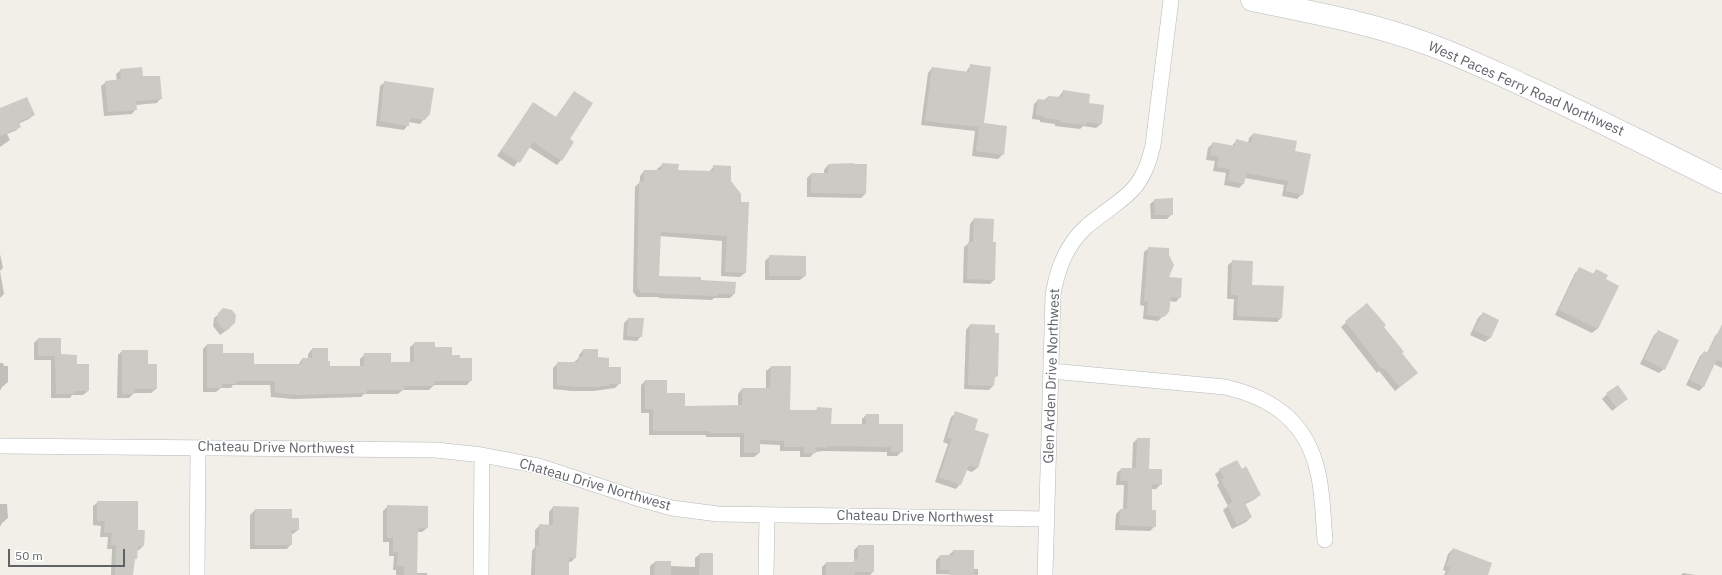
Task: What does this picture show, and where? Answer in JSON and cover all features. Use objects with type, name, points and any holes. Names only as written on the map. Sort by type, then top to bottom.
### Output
[{"type":"main road","name":"West Paces Ferry Road Northwest","points":[[1252,0],[1344,19],[1388,30],[1429,44],[1473,62],[1566,105],[1722,182]]},
{"type":"street","name":"Glen Arden Drive Northwest","points":[[1045,575],[1053,295],[1057,274],[1062,259],[1073,242],[1085,228],[1132,192],[1142,178],[1150,161],[1171,0]]},
{"type":"street","points":[[1050,371],[1225,387],[1247,392],[1264,399],[1279,409],[1290,419],[1310,446],[1319,473],[1326,540]]},
{"type":"street","name":"Chateau Drive Northwest","points":[[0,446],[436,450],[482,455],[539,466],[636,498],[672,508],[718,514],[1047,519]]},
{"type":"street","points":[[197,575],[198,448]]},
{"type":"street","points":[[481,575],[482,455]]},
{"type":"street","points":[[766,575],[767,515]]},
{"type":"building","points":[[970,64],[991,67],[984,123],[1007,126],[1004,155],[976,151],[979,127],[925,121],[932,67],[969,72]]},
{"type":"building","points":[[142,67],[143,76],[160,76],[162,99],[136,101],[137,110],[108,112],[105,81],[121,79],[120,69]]},
{"type":"building","points":[[384,81],[434,88],[430,114],[425,120],[410,118],[409,126],[380,121]]},
{"type":"building","points":[[1063,90],[1090,94],[1089,103],[1104,105],[1102,124],[1086,122],[1086,125],[1059,122],[1059,120],[1044,118],[1044,116],[1036,115],[1038,99],[1047,100],[1048,96],[1062,97]]},
{"type":"building","points":[[574,91],[593,103],[570,139],[574,142],[562,161],[533,142],[520,163],[501,151],[533,102],[556,117]]},
{"type":"building","points":[[27,97],[35,115],[19,122],[21,127],[0,136],[0,108]]},
{"type":"building","points":[[1253,133],[1297,141],[1295,151],[1311,154],[1303,195],[1286,191],[1288,181],[1247,173],[1244,184],[1228,180],[1230,169],[1217,167],[1219,157],[1210,155],[1213,142],[1235,146],[1236,139],[1251,143]]},
{"type":"building","points":[[662,163],[679,164],[678,170],[713,171],[713,165],[731,166],[731,181],[741,194],[741,202],[749,202],[746,273],[725,272],[727,236],[661,232],[659,276],[701,277],[701,280],[736,282],[735,294],[717,294],[717,296],[641,293],[637,287],[639,181],[644,181],[644,170],[661,170]]},
{"type":"building","points":[[828,164],[867,164],[866,194],[811,193],[811,173],[828,173]]},
{"type":"building","points":[[1173,198],[1173,215],[1155,215],[1154,199]]},
{"type":"building","points":[[974,218],[994,219],[993,242],[996,242],[995,280],[967,279],[968,242],[973,242]]},
{"type":"building","points":[[1148,247],[1169,248],[1169,255],[1174,265],[1169,277],[1182,278],[1181,298],[1171,297],[1169,312],[1164,317],[1147,315],[1148,301],[1144,301]]},
{"type":"building","points":[[769,255],[806,256],[806,276],[769,276]]},
{"type":"building","points":[[1232,260],[1253,261],[1252,285],[1284,286],[1282,318],[1237,316],[1238,295],[1231,295]]},
{"type":"building","points":[[1579,267],[1594,274],[1596,269],[1608,275],[1606,279],[1619,286],[1598,329],[1559,310]]},
{"type":"building","points":[[1367,303],[1386,325],[1384,327],[1404,352],[1402,353],[1418,373],[1400,387],[1384,368],[1382,369],[1345,321]]},
{"type":"building","points":[[223,308],[232,310],[236,315],[235,323],[225,332],[217,321],[218,313]]},
{"type":"building","points":[[1483,312],[1499,320],[1491,338],[1474,330]]},
{"type":"building","points":[[628,318],[644,318],[642,337],[627,336]]},
{"type":"building","points":[[970,324],[995,325],[995,333],[999,333],[998,376],[995,376],[994,386],[968,385]]},
{"type":"building","points":[[1722,324],[1722,362],[1717,359],[1704,387],[1690,380],[1704,351],[1708,353]]},
{"type":"building","points":[[1658,330],[1679,340],[1665,370],[1644,359]]},
{"type":"building","points":[[38,338],[61,338],[61,354],[77,355],[77,364],[89,364],[89,391],[75,391],[75,394],[56,394],[55,356],[38,356]]},
{"type":"building","points":[[414,342],[435,342],[435,347],[452,347],[452,355],[460,355],[460,358],[472,358],[472,381],[434,381],[434,386],[404,386],[404,390],[367,390],[367,393],[298,395],[275,393],[275,381],[236,381],[236,384],[222,384],[222,388],[207,388],[207,344],[223,344],[223,353],[254,353],[254,364],[302,364],[302,358],[312,358],[312,348],[328,348],[328,361],[330,361],[330,366],[364,366],[364,353],[391,353],[391,362],[414,362]]},
{"type":"building","points":[[583,349],[598,349],[598,357],[609,358],[609,367],[621,367],[621,384],[609,384],[609,386],[600,387],[557,385],[557,362],[578,362],[578,357],[583,357]]},
{"type":"building","points":[[122,350],[148,350],[148,364],[157,364],[157,389],[135,389],[135,394],[122,394]]},
{"type":"building","points":[[771,366],[791,366],[790,410],[817,410],[817,407],[832,408],[831,424],[866,424],[866,414],[879,414],[879,424],[903,424],[903,452],[891,452],[891,447],[827,446],[827,448],[816,447],[816,453],[804,453],[804,447],[784,447],[784,441],[760,440],[760,453],[744,453],[744,433],[710,433],[710,431],[653,431],[653,409],[645,409],[645,380],[667,380],[667,393],[685,393],[685,406],[742,405],[742,388],[770,388]]},
{"type":"building","points":[[1618,385],[1628,399],[1616,407],[1606,393]]},
{"type":"building","points":[[955,411],[978,419],[975,430],[989,434],[978,468],[969,465],[961,485],[939,477],[952,439],[947,438]]},
{"type":"building","points":[[1137,438],[1150,438],[1149,469],[1162,469],[1162,485],[1152,484],[1152,510],[1156,510],[1156,527],[1119,525],[1120,509],[1127,509],[1128,481],[1120,481],[1121,468],[1136,468]]},
{"type":"building","points":[[1237,460],[1242,469],[1246,466],[1261,495],[1245,503],[1252,517],[1237,525],[1227,505],[1233,502],[1221,480],[1224,478],[1219,469]]},
{"type":"building","points":[[97,501],[138,501],[138,530],[145,530],[144,546],[138,546],[137,559],[135,559],[133,575],[115,575],[116,545],[111,545],[112,533],[104,533],[105,521],[97,521]]},
{"type":"building","points":[[387,505],[428,506],[428,528],[418,528],[417,575],[404,575],[404,566],[397,566],[398,552],[393,552],[393,538],[387,538]]},
{"type":"building","points":[[553,506],[579,507],[576,558],[569,558],[569,575],[535,575],[536,545],[539,545],[539,524],[553,525]]},
{"type":"building","points":[[255,509],[292,509],[292,518],[299,518],[299,530],[292,530],[292,545],[255,545]]},
{"type":"building","points":[[858,545],[874,545],[874,572],[855,572],[855,575],[826,575],[826,562],[854,562],[854,559],[858,559]]},
{"type":"building","points":[[1453,548],[1492,563],[1488,575],[1447,575],[1450,567],[1446,566]]},
{"type":"building","points":[[953,550],[974,550],[974,575],[949,575],[949,570],[940,570],[940,555],[953,555]]},
{"type":"building","points":[[700,553],[713,553],[713,575],[699,575]]},
{"type":"building","points":[[655,561],[671,561],[671,575],[654,575]]}]
